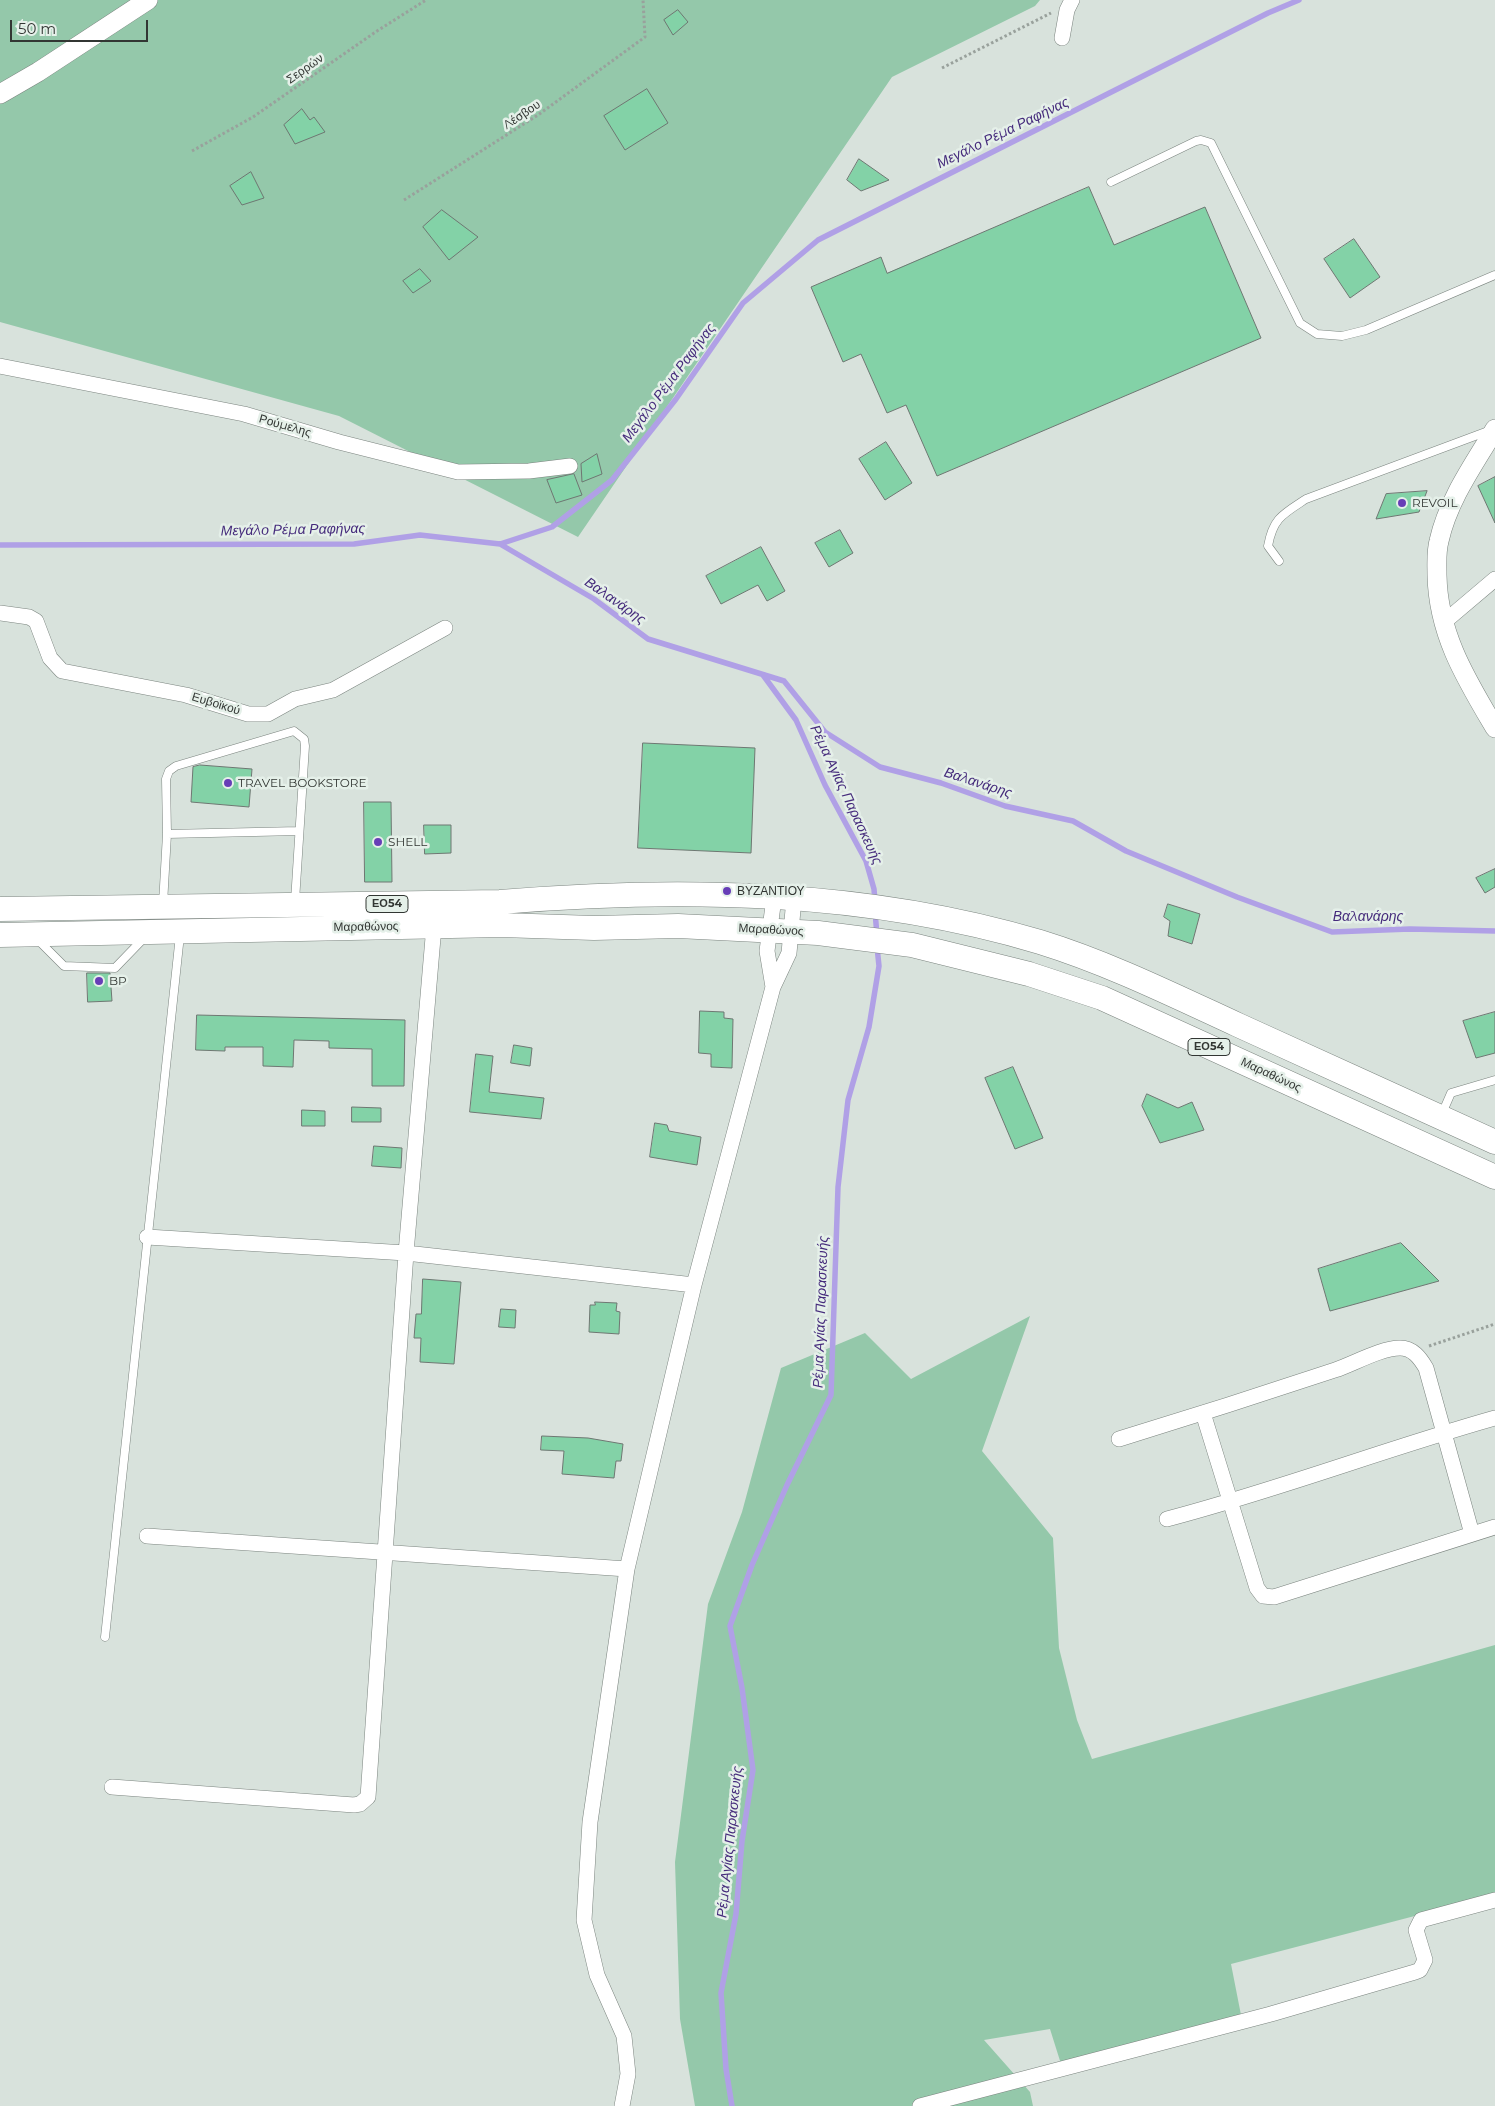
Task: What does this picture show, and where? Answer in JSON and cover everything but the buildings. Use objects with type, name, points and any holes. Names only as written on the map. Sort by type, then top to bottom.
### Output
[{"type":"main road","name":"Μαραθώνος","points":[[0,909],[500,902],[601,895],[681,894],[784,898],[905,912],[965,923],[1039,942],[1117,970],[1495,1142]]},
{"type":"main road","name":"Μαραθώνος","points":[[0,935],[501,925],[594,928],[678,926],[780,931],[848,937],[912,946],[1011,969],[1102,998],[1495,1177]]},
{"type":"street","points":[[0,94],[38,72],[148,0]]},
{"type":"street","points":[[1062,38],[1067,10],[1072,2]]},
{"type":"street","name":"Ρούμελης","points":[[0,366],[244,414],[339,442],[458,472],[519,471],[570,466]]},
{"type":"street","points":[[1495,429],[1456,494],[1438,542],[1437,580],[1443,623],[1463,674],[1495,728]]},
{"type":"street","points":[[1443,623],[1495,578]]},
{"type":"street","name":"Ευβοϊκού","points":[[0,613],[29,617],[36,621],[50,658],[62,671],[186,695],[248,714],[268,714],[295,699],[333,690],[446,628]]},
{"type":"street","points":[[773,987],[768,951],[780,931],[784,898]]},
{"type":"street","points":[[622,2106],[628,2074],[624,2036],[597,1975],[584,1920],[590,1822],[627,1569],[694,1285],[773,987],[789,953],[780,931],[784,898]]},
{"type":"street","points":[[112,1787],[354,1805],[364,1802],[369,1792],[406,1253],[434,926]]},
{"type":"street","points":[[147,1238],[406,1253],[694,1285]]},
{"type":"street","points":[[1119,1439],[1204,1413],[1391,1349],[1402,1348],[1421,1358],[1426,1368],[1472,1534]]},
{"type":"street","points":[[1204,1413],[1257,1588],[1263,1596],[1269,1598],[1495,1527]]},
{"type":"street","points":[[1167,1519],[1230,1503],[1445,1432],[1495,1418]]},
{"type":"street","points":[[147,1536],[627,1569]]},
{"type":"street","points":[[920,2106],[1272,2014],[1415,1972],[1420,1970],[1425,1960],[1416,1930],[1421,1920],[1495,1900]]},
{"type":"lane","points":[[1111,182],[1196,141],[1202,140],[1211,143],[1300,323],[1316,334],[1342,336],[1366,330],[1495,275]]},
{"type":"lane","points":[[1279,561],[1268,546],[1271,528],[1282,514],[1306,499],[1495,429]]},
{"type":"lane","points":[[163,908],[167,834],[166,779],[172,768],[294,731],[304,739],[305,746],[294,906]]},
{"type":"lane","points":[[167,834],[299,831]]},
{"type":"lane","points":[[105,1637],[181,930]]},
{"type":"lane","points":[[31,934],[64,966],[116,968],[151,931]]},
{"type":"lane","points":[[1440,1117],[1451,1093],[1495,1080]]},
{"type":"path","name":"Σερρών","points":[[192,151],[253,117],[377,31],[426,0]]},
{"type":"path","name":"Λέσβου","points":[[404,200],[538,115],[645,37],[643,0]]},
{"type":"path","points":[[942,68],[1072,2]]},
{"type":"path","points":[[1412,1352],[1495,1324]]},
{"type":"green space","points":[[0,0],[1040,0],[1035,6],[892,77],[578,537],[339,416],[0,322]]},
{"type":"green space","points":[[1030,1316],[982,1451],[1053,1538],[1059,1648],[1077,1720],[1092,1759],[1495,1645],[1495,1895],[1231,1964],[1241,2015],[1061,2064],[1050,2029],[984,2040],[1030,2092],[1033,2106],[695,2106],[680,2019],[675,1862],[708,1604],[742,1512],[781,1368],[865,1333],[911,1379]]},
{"type":"waterway","name":"Μεγάλο Ρέμα Ραφήνας","points":[[0,545],[354,544],[420,535],[500,544],[552,527],[612,480],[676,399],[743,303],[818,240],[1268,13],[1299,0]]},
{"type":"waterway","name":"Βαλανάρης","points":[[500,544],[594,599],[648,639],[784,681],[825,732],[880,767],[941,783],[1005,806],[1073,821],[1126,851],[1237,897],[1332,932],[1410,929],[1495,931]]},
{"type":"waterway","name":"Ρέμα Αγίας Παρασκευής","points":[[763,675],[796,720],[825,785],[866,861],[874,889],[875,902]]},
{"type":"waterway","name":"Ρέμα Αγίας Παρασκευής","points":[[875,912],[877,935]]},
{"type":"waterway","name":"Ρέμα Αγίας Παρασκευής","points":[[732,2106],[726,2069],[721,1993],[736,1914],[742,1841],[753,1770],[742,1688],[730,1626],[752,1565],[787,1485],[831,1395],[838,1187],[848,1100],[869,1027],[879,966],[877,947]]},
{"type":"place","name":"REVOIL","points":[[1402,503]]},
{"type":"place","name":"TRAVEL BOOKSTORE","points":[[228,783]]},
{"type":"place","name":"SHELL","points":[[378,842]]},
{"type":"place","name":"ΒΥΖΑΝΤΙΟΥ","points":[[727,891]]},
{"type":"place","name":"BP","points":[[99,981]]}]
